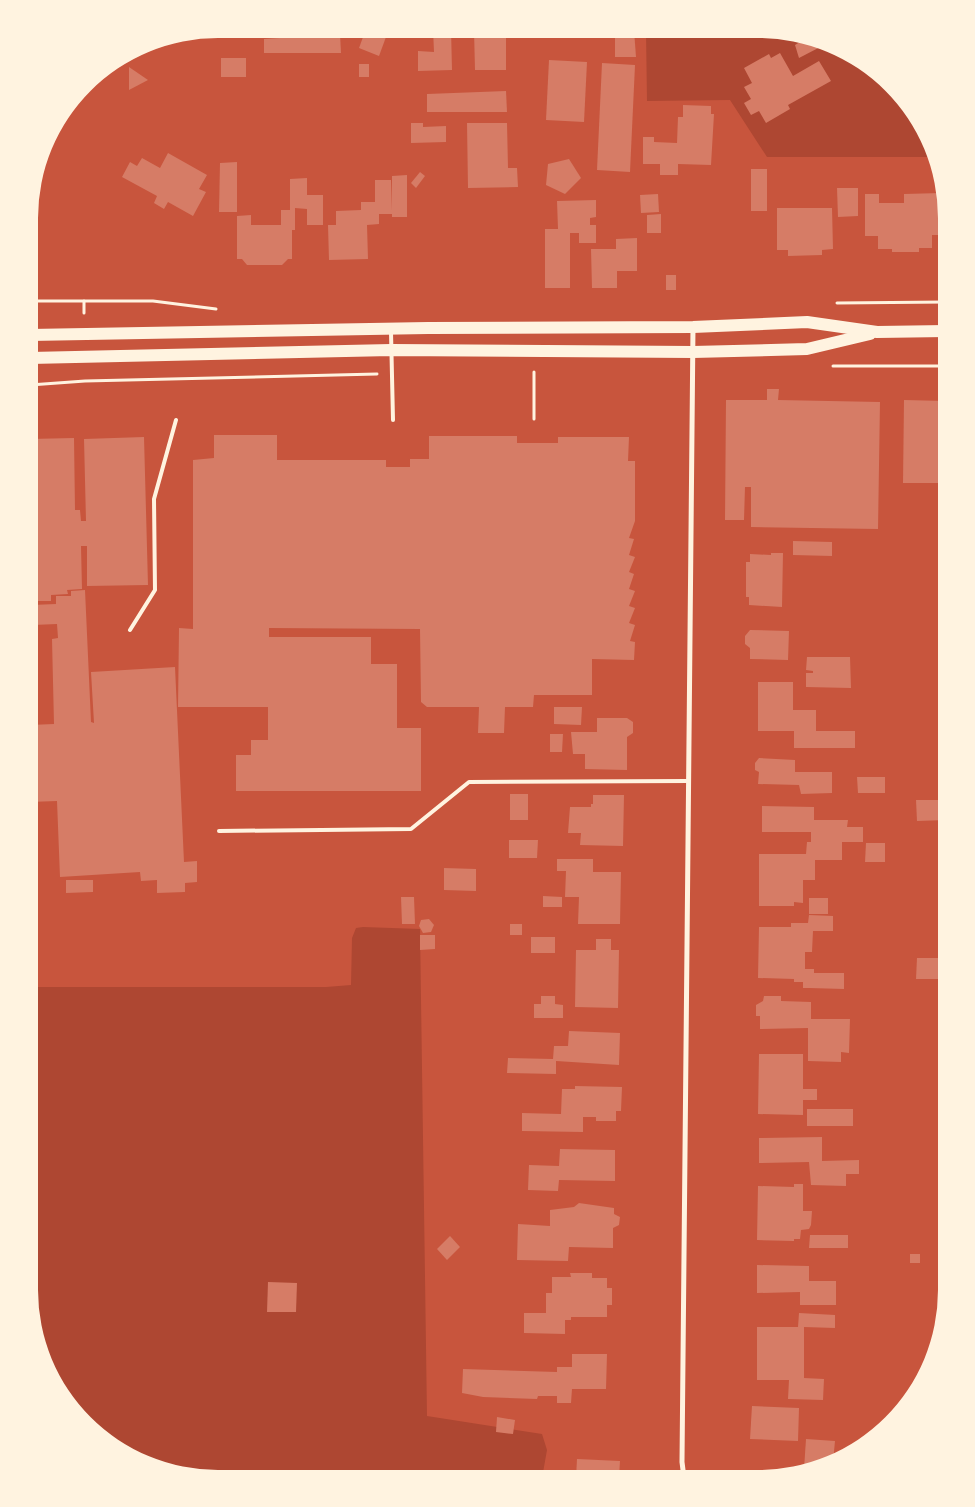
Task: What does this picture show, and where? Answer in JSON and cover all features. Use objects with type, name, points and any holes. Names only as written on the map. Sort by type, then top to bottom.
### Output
[{"type":"main road","points":[[38,335],[391,331],[428,328],[693,328],[807,322],[877,332],[938,331]]},
{"type":"main road","points":[[38,358],[391,350],[693,352],[807,349],[877,332]]},
{"type":"street","points":[[683,1470],[693,328]]},
{"type":"lane","points":[[391,331],[393,420]]},
{"type":"lane","points":[[130,630],[155,590],[154,498],[176,420]]},
{"type":"lane","points":[[218,831],[412,829],[469,782],[689,781]]},
{"type":"path","points":[[534,370],[534,419]]},
{"type":"shaded area","points":[[646,38],[769,38],[793,41],[837,56],[858,68],[876,82],[907,117],[927,157],[767,157],[730,100],[647,101]]},
{"type":"shaded area","points":[[356,928],[420,929],[427,1416],[542,1434],[547,1450],[543,1470],[218,1470],[182,1466],[138,1451],[117,1439],[99,1425],[68,1390],[56,1369],[47,1347],[41,1325],[38,1301],[38,987],[326,987],[351,985],[352,938]]},
{"type":"building","points":[[340,38],[341,53],[264,53],[264,39]]},
{"type":"building","points":[[363,38],[386,38],[379,56],[359,48]]},
{"type":"building","points":[[433,38],[451,38],[452,70],[418,71],[418,51],[434,52]]},
{"type":"building","points":[[474,38],[506,38],[506,70],[475,70]]},
{"type":"building","points":[[615,38],[635,38],[636,57],[615,57]]},
{"type":"building","points":[[799,43],[818,48],[799,58],[795,45]]},
{"type":"building","points":[[780,53],[793,76],[819,61],[831,81],[788,105],[790,109],[766,123],[759,111],[751,115],[744,103],[751,99],[744,87],[752,83],[744,68],[769,54],[771,58]]},
{"type":"building","points":[[221,58],[246,58],[246,77],[221,77]]},
{"type":"building","points":[[549,60],[587,62],[584,122],[546,120]]},
{"type":"building","points":[[602,63],[635,65],[630,172],[597,170]]},
{"type":"building","points":[[359,64],[369,64],[369,77],[359,77]]},
{"type":"building","points":[[129,67],[148,80],[129,90]]},
{"type":"building","points":[[506,91],[507,112],[427,112],[427,94]]},
{"type":"building","points":[[683,105],[711,106],[711,114],[714,114],[711,165],[678,164],[678,175],[660,175],[660,164],[643,164],[643,137],[654,137],[654,142],[677,143],[678,117],[683,117]]},
{"type":"building","points":[[411,123],[423,123],[423,127],[446,126],[446,142],[411,143]]},
{"type":"building","points":[[467,123],[507,123],[508,168],[517,168],[518,187],[468,188]]},
{"type":"building","points":[[168,153],[207,175],[199,189],[206,192],[193,216],[168,202],[164,209],[154,203],[157,196],[122,177],[130,162],[137,166],[142,158],[160,168]]},
{"type":"building","points":[[569,159],[581,178],[565,194],[546,185],[548,164]]},
{"type":"building","points":[[237,162],[237,212],[219,212],[220,163]]},
{"type":"building","points":[[751,169],[767,169],[767,211],[751,211]]},
{"type":"building","points":[[420,172],[425,176],[416,188],[411,183]]},
{"type":"building","points":[[407,175],[407,217],[392,217],[392,214],[379,214],[379,224],[367,225],[368,259],[329,260],[328,225],[336,225],[336,211],[361,210],[361,202],[375,202],[375,180],[391,180],[392,211],[392,176]]},
{"type":"building","points":[[307,178],[307,195],[323,195],[323,225],[307,225],[307,209],[295,208],[295,230],[292,230],[292,259],[288,259],[282,265],[247,265],[242,259],[237,259],[237,216],[251,215],[251,225],[281,225],[281,210],[290,210],[290,179]]},
{"type":"building","points":[[837,188],[858,188],[858,216],[838,217]]},
{"type":"building","points":[[936,193],[938,235],[932,235],[932,248],[919,248],[919,252],[892,252],[892,249],[878,249],[878,236],[865,236],[865,194],[879,194],[879,203],[904,203],[904,194]]},
{"type":"building","points":[[658,194],[659,212],[641,213],[640,195]]},
{"type":"building","points":[[596,200],[596,217],[590,218],[590,225],[596,225],[596,243],[579,243],[579,233],[570,233],[570,288],[545,288],[545,229],[558,229],[557,201]]},
{"type":"building","points":[[777,208],[832,208],[833,249],[822,250],[822,255],[788,256],[788,250],[777,250]]},
{"type":"building","points":[[661,214],[661,233],[647,233],[647,215]]},
{"type":"building","points":[[637,238],[637,271],[617,271],[617,288],[592,288],[591,249],[616,249],[616,239]]},
{"type":"building","points":[[666,275],[676,275],[676,290],[666,290]]},
{"type":"building","points":[[767,389],[779,389],[778,400],[880,402],[878,529],[751,527],[751,487],[745,487],[744,520],[725,520],[726,400],[767,400]]},
{"type":"building","points":[[904,400],[938,401],[938,483],[903,483]]},
{"type":"building","points":[[214,435],[277,435],[277,460],[386,460],[386,467],[410,467],[410,459],[429,459],[429,436],[517,436],[517,443],[558,443],[558,437],[629,437],[628,461],[635,461],[635,521],[629,538],[634,539],[629,555],[635,557],[629,572],[634,574],[629,589],[635,591],[629,606],[635,608],[629,623],[635,625],[630,641],[635,642],[634,660],[592,659],[592,695],[534,695],[533,707],[505,707],[504,733],[478,733],[479,707],[427,707],[421,702],[420,629],[269,628],[269,637],[371,637],[371,664],[397,664],[397,728],[421,728],[421,791],[236,791],[236,755],[251,755],[251,740],[268,740],[268,707],[178,707],[179,628],[193,629],[193,460],[214,458]]},
{"type":"building","points":[[144,437],[148,585],[87,586],[87,546],[81,546],[82,589],[67,590],[68,594],[51,595],[51,601],[38,601],[38,439],[74,438],[75,510],[80,510],[81,521],[86,521],[84,439]]},
{"type":"building","points":[[793,541],[832,542],[832,556],[793,555]]},
{"type":"building","points":[[771,553],[783,553],[782,607],[749,605],[749,597],[746,597],[746,562],[750,562],[750,554],[771,555]]},
{"type":"building","points":[[85,590],[91,722],[94,723],[91,672],[175,667],[184,862],[197,861],[197,882],[185,883],[185,892],[157,893],[157,880],[141,881],[140,872],[60,877],[57,801],[38,802],[38,725],[54,724],[52,639],[58,638],[57,624],[38,625],[38,605],[56,604],[56,596],[71,596],[71,591]]},
{"type":"building","points":[[750,630],[789,631],[788,660],[750,659],[750,648],[745,644],[745,636]]},
{"type":"building","points":[[807,657],[850,657],[851,688],[806,687],[806,673],[813,673],[813,671],[806,670]]},
{"type":"building","points":[[758,682],[793,682],[793,710],[816,710],[816,731],[855,731],[855,748],[794,748],[794,731],[758,731]]},
{"type":"building","points":[[554,707],[582,707],[581,725],[554,724]]},
{"type":"building","points":[[597,718],[627,718],[633,722],[633,733],[627,737],[627,770],[585,769],[585,754],[573,754],[571,732],[597,732]]},
{"type":"building","points":[[550,734],[563,734],[562,752],[550,752]]},
{"type":"building","points":[[759,758],[795,760],[795,772],[832,772],[832,793],[801,794],[799,785],[758,784],[759,772],[755,770],[755,763]]},
{"type":"building","points":[[857,777],[885,777],[885,793],[858,793]]},
{"type":"building","points":[[510,794],[528,794],[528,820],[510,820]]},
{"type":"building","points":[[593,795],[624,795],[623,846],[580,845],[581,833],[568,833],[570,807],[591,807]]},
{"type":"building","points":[[916,800],[938,800],[938,820],[917,821]]},
{"type":"building","points":[[762,806],[814,807],[814,820],[848,820],[847,827],[863,827],[863,842],[842,842],[842,860],[815,860],[815,880],[803,880],[803,903],[794,902],[794,906],[759,906],[759,854],[806,854],[807,842],[811,842],[811,832],[762,832]]},
{"type":"building","points":[[509,840],[538,840],[537,858],[509,858]]},
{"type":"building","points":[[866,843],[885,843],[885,862],[865,862]]},
{"type":"building","points":[[557,859],[593,859],[593,872],[621,872],[620,924],[578,924],[579,897],[565,897],[566,871],[557,871]]},
{"type":"building","points":[[444,868],[476,869],[476,891],[444,890]]},
{"type":"building","points":[[66,880],[93,880],[93,892],[66,893]]},
{"type":"building","points":[[543,896],[562,897],[562,907],[543,907]]},
{"type":"building","points":[[401,897],[414,897],[415,924],[402,924]]},
{"type":"building","points":[[809,898],[828,898],[828,914],[809,914]]},
{"type":"building","points":[[809,915],[833,916],[833,931],[813,931],[812,952],[805,952],[805,969],[814,969],[814,973],[844,973],[844,989],[803,988],[803,982],[794,982],[794,979],[758,978],[759,927],[791,927],[791,923],[808,923]]},
{"type":"building","points":[[429,919],[434,925],[431,932],[423,933],[419,926],[421,920]]},
{"type":"building","points":[[510,924],[522,924],[522,935],[510,935]]},
{"type":"building","points":[[420,935],[435,935],[435,949],[420,950]]},
{"type":"building","points":[[531,937],[555,937],[555,953],[531,953]]},
{"type":"building","points":[[596,939],[611,939],[611,950],[619,950],[618,1008],[575,1007],[576,950],[596,950]]},
{"type":"building","points":[[917,958],[938,958],[938,979],[916,979]]},
{"type":"building","points":[[541,996],[555,996],[555,1004],[563,1005],[563,1018],[534,1018],[534,1004],[541,1004]]},
{"type":"building","points":[[764,996],[781,996],[781,1001],[811,1002],[811,1019],[850,1019],[849,1053],[841,1052],[841,1062],[808,1061],[808,1028],[760,1029],[760,1016],[756,1016],[756,1005],[763,1001]]},
{"type":"building","points":[[569,1031],[620,1033],[619,1065],[556,1061],[556,1074],[507,1073],[508,1058],[553,1059],[554,1046],[568,1046]]},
{"type":"building","points":[[759,1054],[803,1054],[803,1089],[817,1089],[817,1100],[803,1100],[803,1115],[758,1114]]},
{"type":"building","points":[[575,1086],[622,1087],[621,1111],[616,1111],[616,1121],[596,1121],[596,1117],[583,1117],[583,1132],[522,1131],[522,1113],[561,1114],[562,1089],[575,1089]]},
{"type":"building","points":[[807,1109],[853,1109],[853,1126],[807,1126]]},
{"type":"building","points":[[822,1137],[822,1161],[859,1160],[859,1174],[846,1174],[846,1186],[811,1185],[809,1162],[759,1163],[759,1138]]},
{"type":"building","points":[[560,1149],[615,1150],[615,1181],[559,1180],[558,1191],[528,1190],[529,1165],[559,1166]]},
{"type":"building","points":[[794,1184],[803,1184],[803,1211],[812,1211],[809,1229],[801,1230],[800,1239],[794,1239],[794,1241],[757,1240],[758,1186],[794,1187]]},
{"type":"building","points":[[579,1203],[614,1208],[614,1214],[620,1217],[619,1225],[613,1228],[613,1248],[569,1247],[568,1261],[517,1260],[518,1224],[550,1226],[550,1210],[574,1207]]},
{"type":"building","points":[[810,1235],[848,1235],[848,1248],[809,1248]]},
{"type":"building","points":[[450,1236],[460,1247],[447,1260],[437,1249]]},
{"type":"building","points":[[910,1254],[920,1254],[920,1263],[910,1263]]},
{"type":"building","points":[[757,1265],[809,1266],[809,1281],[836,1281],[836,1305],[800,1305],[800,1292],[757,1293]]},
{"type":"building","points":[[570,1273],[592,1273],[592,1278],[607,1278],[607,1288],[612,1288],[612,1305],[607,1305],[607,1317],[571,1317],[571,1320],[565,1320],[565,1334],[524,1333],[524,1313],[546,1313],[546,1293],[552,1293],[552,1277],[571,1277]]},
{"type":"building","points":[[268,1282],[297,1283],[296,1312],[267,1312]]},
{"type":"building","points":[[799,1313],[835,1315],[835,1328],[804,1327],[804,1378],[824,1379],[823,1400],[788,1399],[789,1380],[757,1380],[757,1327],[798,1327]]},
{"type":"building","points":[[572,1354],[607,1354],[606,1389],[572,1389],[571,1403],[557,1403],[557,1396],[538,1396],[537,1399],[483,1397],[462,1393],[463,1369],[557,1372],[557,1367],[572,1367]]},
{"type":"building","points":[[752,1406],[799,1408],[798,1441],[750,1439]]},
{"type":"building","points":[[497,1417],[515,1420],[513,1434],[496,1432]]},
{"type":"building","points":[[806,1439],[835,1441],[834,1452],[804,1463]]},
{"type":"building","points":[[577,1459],[620,1461],[619,1470],[576,1470]]}]
